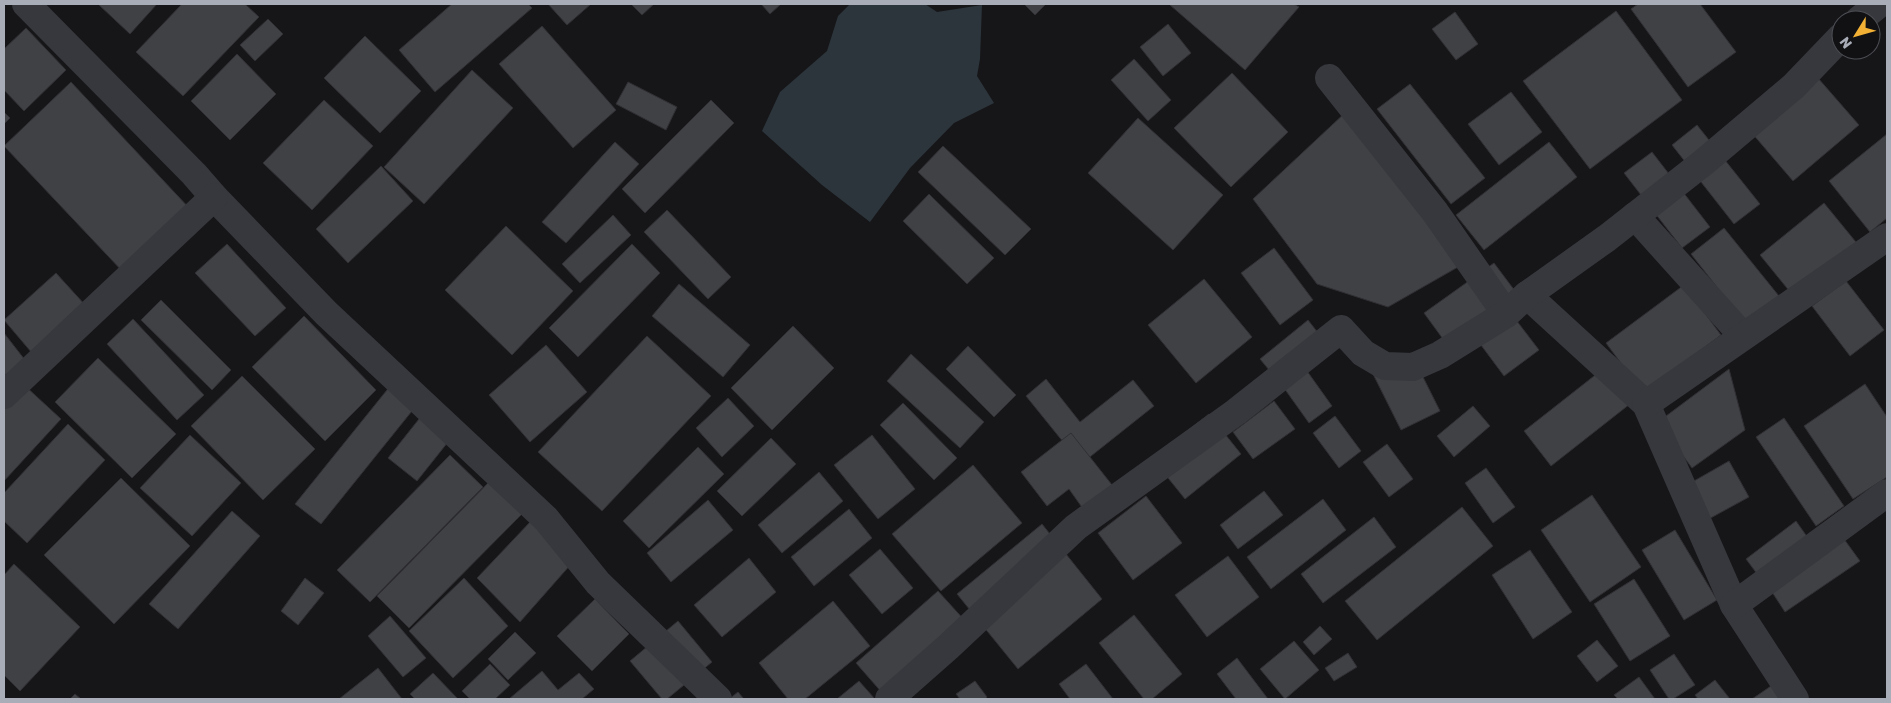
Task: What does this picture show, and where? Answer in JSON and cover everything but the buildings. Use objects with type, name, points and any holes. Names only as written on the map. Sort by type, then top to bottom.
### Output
[{"type":"street","points":[[26,4],[187,167],[326,312],[546,519],[598,583],[718,699]]},
{"type":"street","points":[[889,699],[948,647],[1076,527],[1236,412],[1341,329],[1363,353],[1385,366],[1413,367],[1440,355],[1506,314],[1527,295],[1607,238],[1704,162],[1794,86],[1831,47]]},
{"type":"street","points":[[1329,78],[1435,212],[1506,314]]},
{"type":"street","points":[[4,395],[214,197]]},
{"type":"street","points":[[1635,216],[1743,336]]},
{"type":"street","points":[[1646,404],[1887,238]]},
{"type":"street","points":[[1527,295],[1646,404],[1734,605],[1795,699]]},
{"type":"street","points":[[1734,605],[1887,493]]},
{"type":"shaded area","points":[[850,4],[925,4],[937,12],[982,5],[980,59],[977,76],[994,103],[954,123],[910,168],[870,222],[822,185],[762,131],[780,92],[827,51],[838,16]]}]
